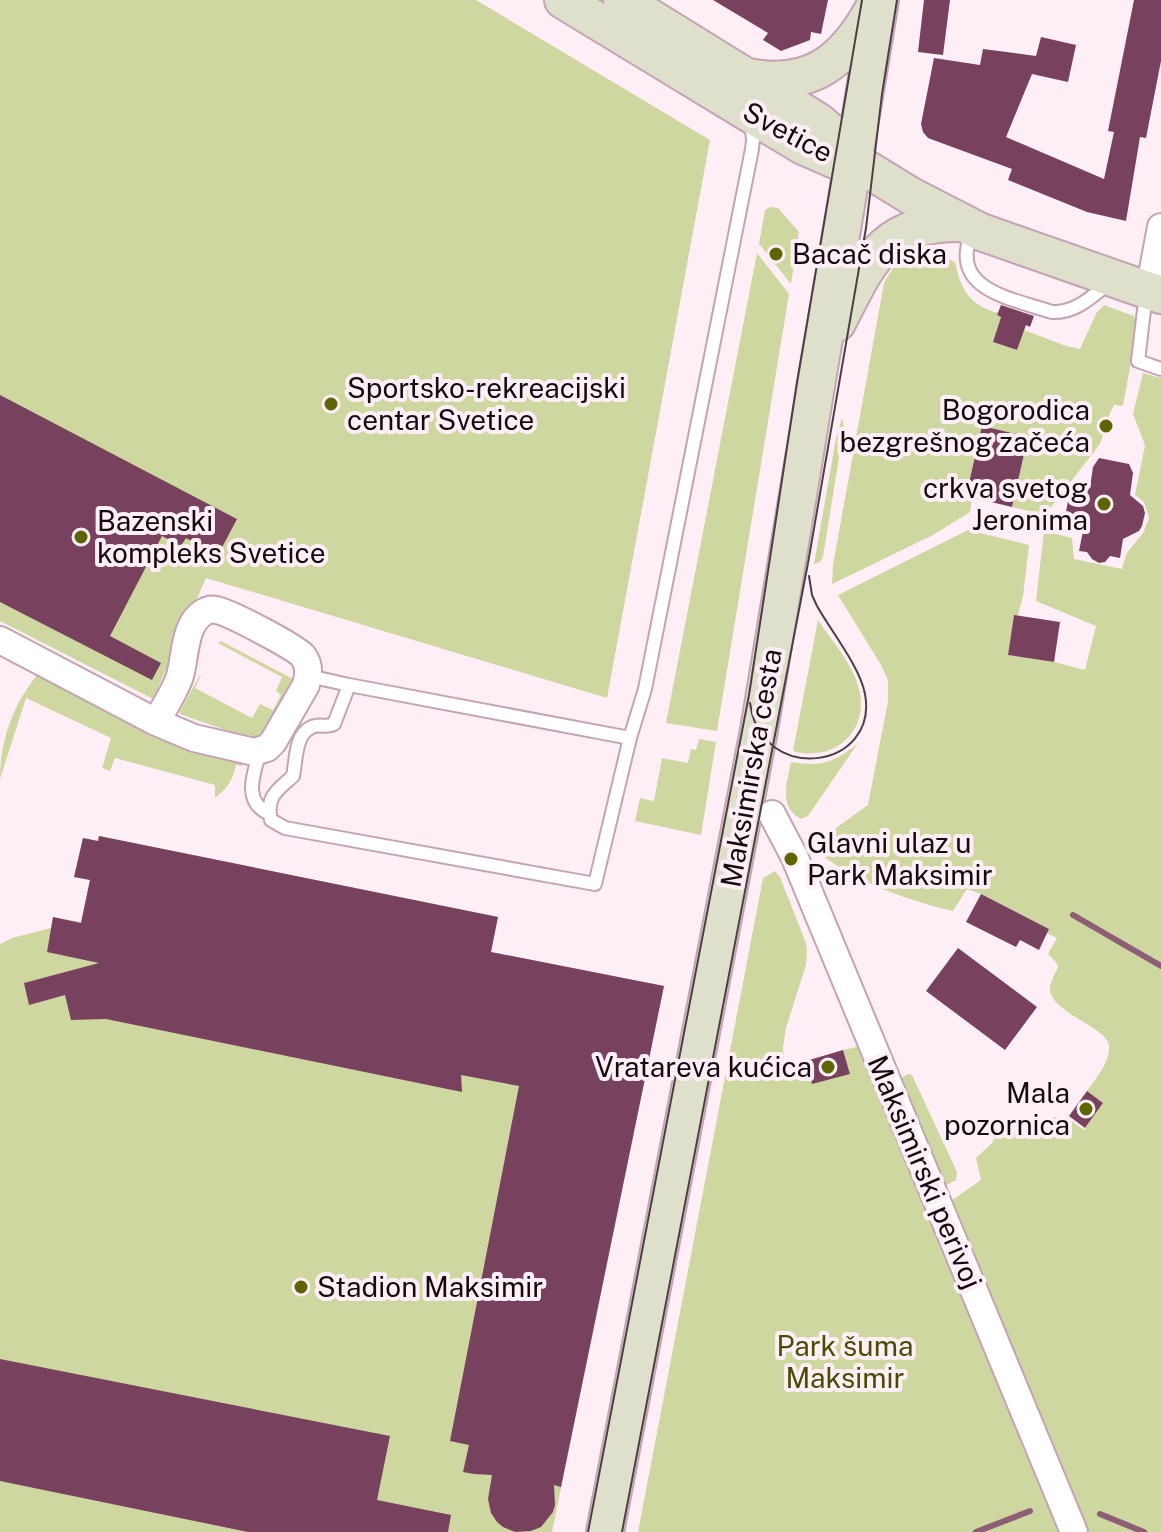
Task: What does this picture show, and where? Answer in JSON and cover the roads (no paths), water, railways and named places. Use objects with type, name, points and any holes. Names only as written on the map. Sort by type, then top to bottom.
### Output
[{"type":"main road","name":"Svetice","points":[[563,0],[789,138],[835,160],[854,161]]},
{"type":"main road","name":"Svetice","points":[[622,0],[829,129],[844,144],[854,161]]},
{"type":"main road","points":[[745,76],[780,80],[817,71],[855,40],[879,0]]},
{"type":"main road","name":"Maksimirska cesta","points":[[605,1532],[759,730],[879,0]]},
{"type":"main road","points":[[854,161],[968,226],[1011,244],[1155,293]]},
{"type":"main road","points":[[822,357],[835,327],[880,248],[912,229],[936,224],[968,226]]},
{"type":"street","points":[[1155,293],[1161,227]]},
{"type":"street","points":[[0,640],[156,722],[194,738],[254,752],[273,742],[306,685],[309,667],[301,653],[224,612],[209,609],[196,620],[186,641],[180,676],[156,722]]},
{"type":"street","name":"Maksimirski perivoj","points":[[772,814],[795,858],[1074,1532]]},
{"type":"lane","points":[[349,685],[334,724],[330,727],[310,727],[304,733],[299,742],[293,776],[276,790],[268,813],[271,820],[285,828],[595,884],[645,689],[752,149],[750,114]]},
{"type":"lane","points":[[968,226],[967,265],[970,274],[984,287],[1017,301],[1060,312],[1077,307],[1114,279]]},
{"type":"lane","points":[[1155,293],[1144,310],[1138,361],[1161,369]]},
{"type":"lane","points":[[309,676],[630,738]]},
{"type":"lane","points":[[260,751],[253,779],[253,798],[258,809],[268,813]]},
{"type":"waterway","points":[[1073,915],[1161,966]]},
{"type":"waterway","points":[[976,1532],[1030,1511]]},
{"type":"waterway","points":[[1100,1514],[1144,1532]]},
{"type":"tram line","points":[[588,1532],[749,695],[797,382],[862,0]]},
{"type":"tram line","points":[[622,1532],[808,563],[866,228],[897,0]]},
{"type":"tram line","points":[[750,703],[759,730],[775,747],[795,757],[817,758],[838,752],[854,739],[865,720],[862,683],[817,606],[809,576]]},
{"type":"place","name":"Bacač diska","points":[[776,254]]},
{"type":"place","name":"Sportsko-rekreacijski centar Svetice","points":[[331,404]]},
{"type":"place","name":"Bogorodica bezgrešnog začeća","points":[[1106,426]]},
{"type":"place","name":"crkva svetog Jeronima","points":[[1104,504]]},
{"type":"place","name":"Bazenski kompleks Svetice","points":[[81,537]]},
{"type":"place","name":"Glavni ulaz u Park Maksimir","points":[[791,859]]},
{"type":"place","name":"Vratareva kućica","points":[[828,1067]]},
{"type":"place","name":"Mala pozornica","points":[[1086,1109]]},
{"type":"place","name":"Stadion Maksimir","points":[[301,1287]]},
{"type":"park label","name":"Park šuma Maksimir","points":[[845,1362]]}]
